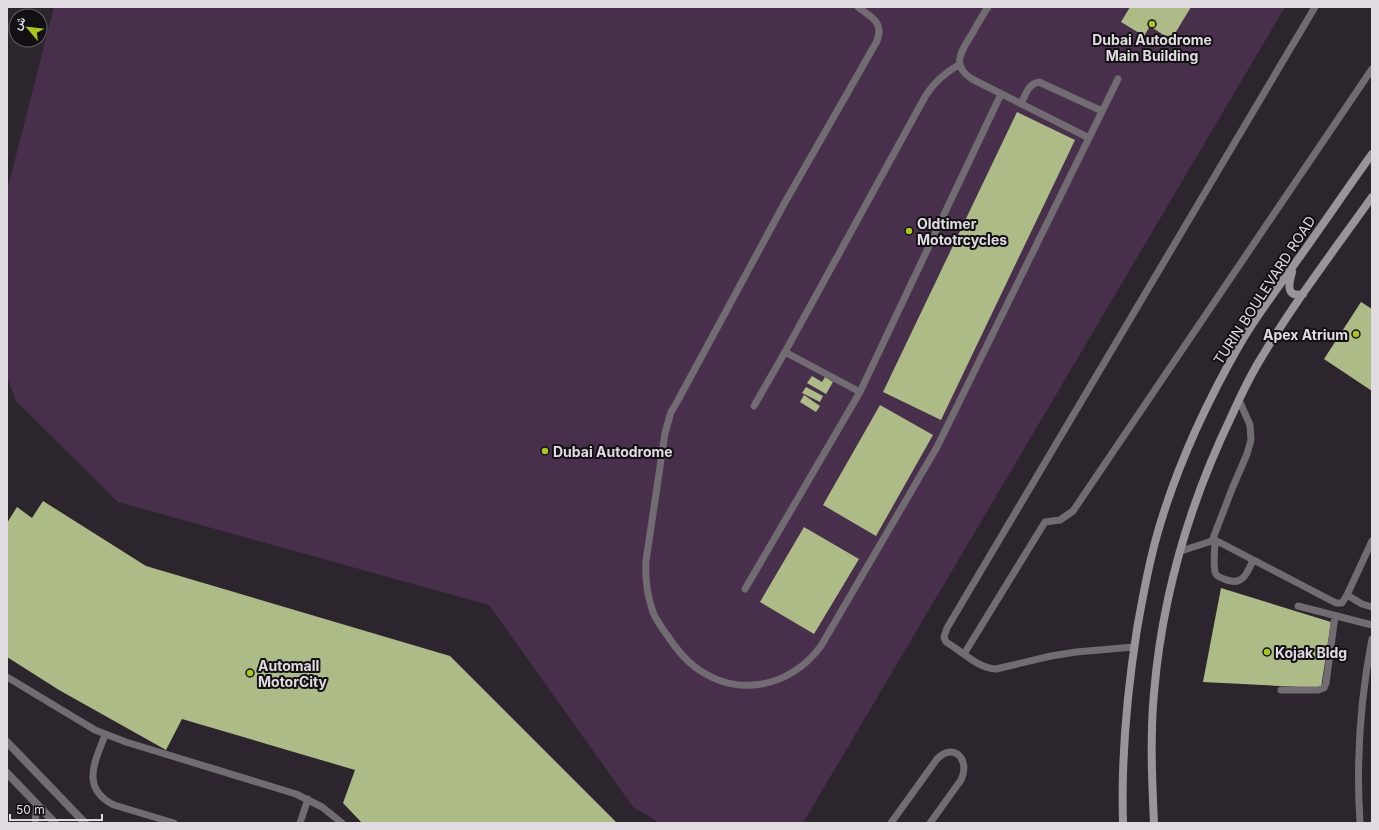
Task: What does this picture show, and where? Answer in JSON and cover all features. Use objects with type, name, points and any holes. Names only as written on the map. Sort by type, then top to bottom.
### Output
[{"type":"main road","name":"TURIN BOULEVARD ROAD","points":[[1123,823],[1124,749],[1128,695],[1142,599],[1152,553],[1163,514],[1186,452],[1212,395],[1241,342],[1274,292],[1372,154]]},
{"type":"main road","points":[[1154,823],[1152,732],[1158,653],[1173,578],[1193,508],[1208,467],[1239,400],[1263,355],[1303,294],[1372,197]]},
{"type":"main road","points":[[1295,263],[1288,285],[1293,294],[1303,294]]},
{"type":"street","points":[[7,742],[85,823]]},
{"type":"street","points":[[7,773],[55,823]]},
{"type":"lane","points":[[858,7],[876,20],[879,25],[880,30],[877,41],[784,204],[672,412],[665,433],[646,561],[648,596],[654,613],[682,655],[695,667],[711,677],[736,684],[748,686],[765,684],[779,680],[797,670],[813,657],[821,646],[938,447],[1118,79]]},
{"type":"lane","points":[[988,7],[961,51],[960,64],[962,70],[966,75],[1001,94],[1089,138]]},
{"type":"lane","points":[[1134,647],[1051,656],[996,670],[989,669],[964,654],[946,642],[944,637],[947,628],[1315,7]]},
{"type":"lane","points":[[754,406],[926,95],[931,87],[944,74],[960,64]]},
{"type":"lane","points":[[964,654],[1045,522],[1060,520],[1073,511],[1372,69]]},
{"type":"lane","points":[[1021,104],[1029,87],[1033,83],[1039,82],[1102,111]]},
{"type":"lane","points":[[745,589],[860,392],[1001,94]]},
{"type":"lane","points":[[785,352],[860,392]]},
{"type":"lane","points":[[1239,400],[1250,425],[1251,440],[1247,454],[1213,540],[1215,572],[1218,577],[1232,582],[1241,580],[1248,572],[1253,560]]},
{"type":"lane","points":[[1180,551],[1213,540],[1336,603],[1342,602],[1347,594],[1372,541]]},
{"type":"lane","points":[[1347,594],[1362,604],[1372,607]]},
{"type":"lane","points":[[1298,606],[1372,625]]},
{"type":"lane","points":[[1281,690],[1318,690],[1324,688],[1326,683],[1335,616]]},
{"type":"lane","points":[[1360,823],[1358,797],[1359,741],[1361,711],[1372,639]]},
{"type":"lane","points":[[7,677],[105,734],[126,742],[284,790],[308,799],[322,807],[342,823]]},
{"type":"lane","points":[[105,734],[93,767],[92,776],[94,786],[99,794],[106,801],[114,805],[174,823]]},
{"type":"lane","points":[[891,823],[937,759],[942,754],[949,752],[956,754],[962,759],[964,773],[961,780],[930,823]]},
{"type":"lane","points":[[300,823],[308,799]]},
{"type":"lane","points":[[35,823],[36,804]]},
{"type":"shaded area","name":"Dubai Autodrome","points":[[54,7],[1285,7],[803,823],[660,823],[633,807],[489,605],[118,502],[16,401],[7,377],[7,191],[44,48],[48,48],[48,30]]},
{"type":"building","name":"Dubai Autodrome Main Building","points":[[1130,7],[1191,7],[1171,40],[1150,26],[1144,36],[1121,22]]},
{"type":"building","points":[[1017,112],[1075,140],[941,420],[883,392]]},
{"type":"building","name":"Apex Atrium","points":[[1361,302],[1372,309],[1372,391],[1324,359]]},
{"type":"building","points":[[812,376],[822,382],[825,377],[833,382],[826,394],[807,383]]},
{"type":"building","points":[[806,387],[823,396],[820,402],[802,393]]},
{"type":"building","points":[[804,395],[820,406],[816,412],[800,402]]},
{"type":"building","points":[[880,405],[933,435],[876,536],[823,505]]},
{"type":"building","name":"Automall MotorCity","points":[[43,501],[146,566],[450,656],[617,823],[362,823],[343,803],[355,770],[182,719],[166,750],[59,690],[7,657],[7,523],[17,507],[32,518]]},
{"type":"building","points":[[804,527],[859,559],[814,634],[760,602]]},
{"type":"building","name":"Kojak Bldg","points":[[1221,588],[1331,622],[1321,688],[1203,682]]},
{"type":"place","name":"Dubai Autodrome Main Building","points":[[1152,24]]},
{"type":"place","name":"Oldtimer Mototrcycles","points":[[909,231]]},
{"type":"place","name":"Apex Atrium","points":[[1356,334]]},
{"type":"place","name":"Dubai Autodrome","points":[[545,451]]},
{"type":"place","name":"Kojak Bldg","points":[[1267,652]]},
{"type":"place","name":"Automall MotorCity","points":[[250,673]]}]
